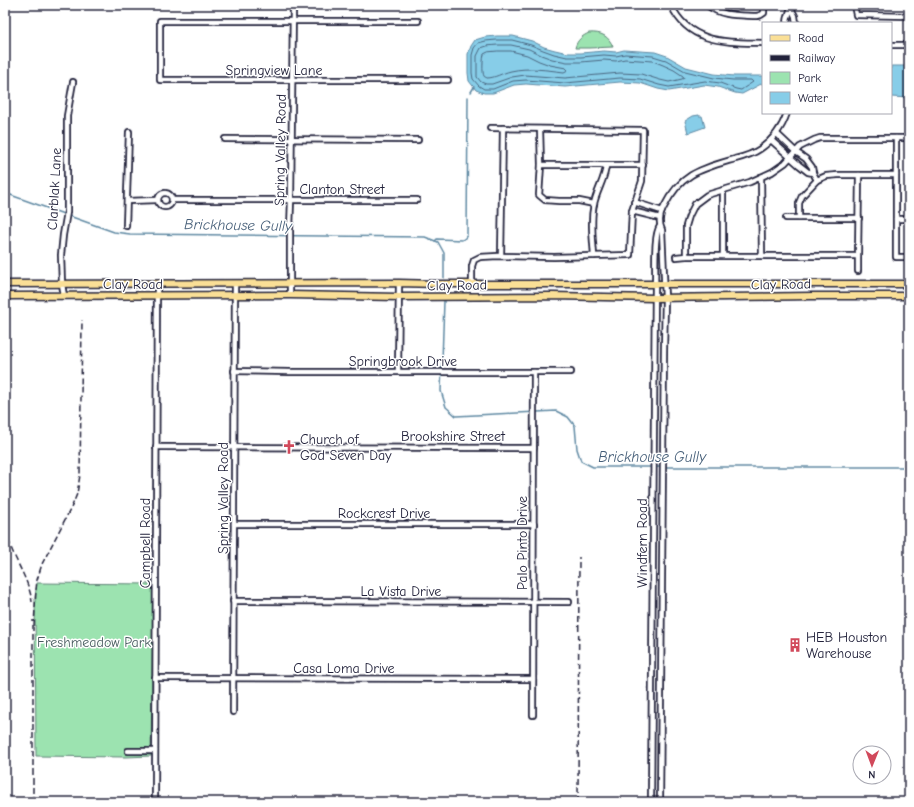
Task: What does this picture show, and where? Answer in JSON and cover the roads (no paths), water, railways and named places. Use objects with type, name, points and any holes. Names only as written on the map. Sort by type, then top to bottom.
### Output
[{"type":"main road","name":"Clay Road","points":[[5,284],[909,284]]},
{"type":"main road","points":[[93,296],[96,284]]},
{"type":"main road","points":[[553,296],[554,284]]},
{"type":"main road","points":[[812,296],[813,284]]},
{"type":"main road","points":[[899,284],[899,296]]},
{"type":"main road","name":"Clay Road","points":[[5,296],[290,295],[655,298],[909,296]]},
{"type":"street","name":"Spring Valley Road","points":[[290,295],[293,5]]},
{"type":"street","points":[[636,5],[652,5]]},
{"type":"street","points":[[671,5],[674,12],[688,28],[705,37],[727,42],[762,43]]},
{"type":"street","points":[[707,5],[716,12],[723,14],[757,16],[764,13],[764,5]]},
{"type":"street","points":[[854,5],[856,15],[909,16]]},
{"type":"street","points":[[787,22],[787,17],[791,7]]},
{"type":"street","points":[[791,7],[796,22]]},
{"type":"street","name":"Springview Lane","points":[[293,21],[160,21],[160,80],[448,80]]},
{"type":"street","points":[[293,21],[418,21]]},
{"type":"street","points":[[892,45],[909,45]]},
{"type":"street","name":"Clarblak Lane","points":[[64,296],[61,255],[62,235],[67,212],[67,116],[73,82]]},
{"type":"street","points":[[660,226],[662,211],[679,184],[686,178],[704,168],[740,158],[759,150],[775,137],[787,114]]},
{"type":"street","points":[[472,284],[472,266],[474,260],[480,256],[554,257],[630,255],[632,211],[642,181],[643,130],[490,128]]},
{"type":"street","points":[[501,256],[504,128]]},
{"type":"street","points":[[540,129],[541,165],[539,195],[545,200],[579,201],[594,204]]},
{"type":"street","points":[[126,226],[129,132]]},
{"type":"street","points":[[777,134],[796,152],[806,159],[812,167],[813,173],[817,180]]},
{"type":"street","points":[[686,256],[686,226],[689,216],[696,204],[708,195],[761,178],[785,163],[800,147],[820,138],[909,138]]},
{"type":"street","points":[[896,138],[896,257],[909,257]]},
{"type":"street","points":[[225,139],[418,140]]},
{"type":"street","points":[[771,140],[799,166],[808,172],[813,173]]},
{"type":"street","points":[[781,149],[786,143]]},
{"type":"street","points":[[541,165],[643,166]]},
{"type":"street","points":[[594,256],[592,221],[594,204],[606,170],[606,165]]},
{"type":"street","points":[[858,270],[859,175]]},
{"type":"street","points":[[799,218],[799,203],[802,196],[817,180],[826,176],[896,175]]},
{"type":"street","points":[[761,178],[762,256]]},
{"type":"street","points":[[723,190],[723,256]]},
{"type":"street","name":"Clanton Street","points":[[158,200],[160,195],[165,193],[170,195],[172,200]]},
{"type":"street","name":"Clanton Street","points":[[127,201],[158,200]]},
{"type":"street","name":"Clanton Street","points":[[158,200],[160,205],[165,207],[170,205],[172,200]]},
{"type":"street","name":"Clanton Street","points":[[172,200],[416,200]]},
{"type":"street","points":[[634,202],[662,211]]},
{"type":"street","points":[[632,211],[660,218]]},
{"type":"street","points":[[786,218],[859,218]]},
{"type":"street","points":[[896,219],[909,219]]},
{"type":"street","name":"Windfern Road","points":[[652,802],[655,284],[656,238],[657,230],[660,226]]},
{"type":"street","name":"Windfern Road","points":[[660,226],[662,230],[665,284],[660,802]]},
{"type":"street","points":[[676,257],[858,256]]},
{"type":"street","points":[[398,371],[399,283]]},
{"type":"street","name":"Campbell Road","points":[[155,802],[157,284]]},
{"type":"street","name":"Spring Valley Road","points":[[233,712],[235,284]]},
{"type":"street","name":"Springbrook Drive","points":[[234,371],[571,372]]},
{"type":"street","name":"Palo Pinto Drive","points":[[533,714],[534,372]]},
{"type":"street","points":[[654,389],[664,389]]},
{"type":"street","name":"Brookshire Street","points":[[156,447],[534,448]]},
{"type":"street","points":[[654,452],[664,454]]},
{"type":"street","name":"Rockcrest Drive","points":[[234,524],[534,524]]},
{"type":"street","name":"La Vista Drive","points":[[234,601],[569,602]]},
{"type":"street","name":"Casa Loma Drive","points":[[155,678],[533,679]]},
{"type":"street","points":[[128,751],[155,751]]},
{"type":"water","points":[[513,36],[532,41],[544,47],[568,53],[604,51],[616,52],[624,50],[655,52],[667,56],[686,67],[714,74],[762,76],[762,84],[742,94],[718,87],[704,85],[669,91],[640,83],[620,82],[565,87],[526,84],[514,85],[493,93],[484,93],[476,90],[469,81],[468,54],[475,40],[485,37]]},
{"type":"water","points":[[892,66],[909,66],[909,98],[892,97]]},
{"type":"water","points":[[693,116],[702,116],[705,127],[688,133],[685,121]]},
{"type":"waterway","points":[[471,92],[474,87]]},
{"type":"waterway","points":[[435,241],[437,239],[462,240],[467,235],[468,97]]},
{"type":"waterway","name":"Brickhouse Gully","points":[[5,193],[114,232],[130,234],[425,237],[438,242],[444,253],[444,278]]},
{"type":"waterway","name":"Brickhouse Gully","points":[[444,301],[441,391],[446,407],[456,416],[556,411],[568,417],[575,426],[577,449],[581,461],[593,467],[661,467]]},
{"type":"waterway","name":"Brickhouse Gully","points":[[665,467],[909,467]]},
{"type":"railway","points":[[5,307],[5,395]]},
{"type":"railway","points":[[34,626],[37,580],[42,564],[77,494],[80,475],[82,320]]},
{"type":"railway","points":[[5,522],[9,543],[28,585],[32,602]]},
{"type":"railway","points":[[578,802],[579,557]]},
{"type":"railway","points":[[33,620],[33,802]]},
{"type":"place","name":"Church of God Seven Day","points":[[289,447]]},
{"type":"place","name":"HEB Houston Warehouse","points":[[795,645]]},
{"type":"park label","name":"Freshmeadow Park","points":[[94,642]]}]
